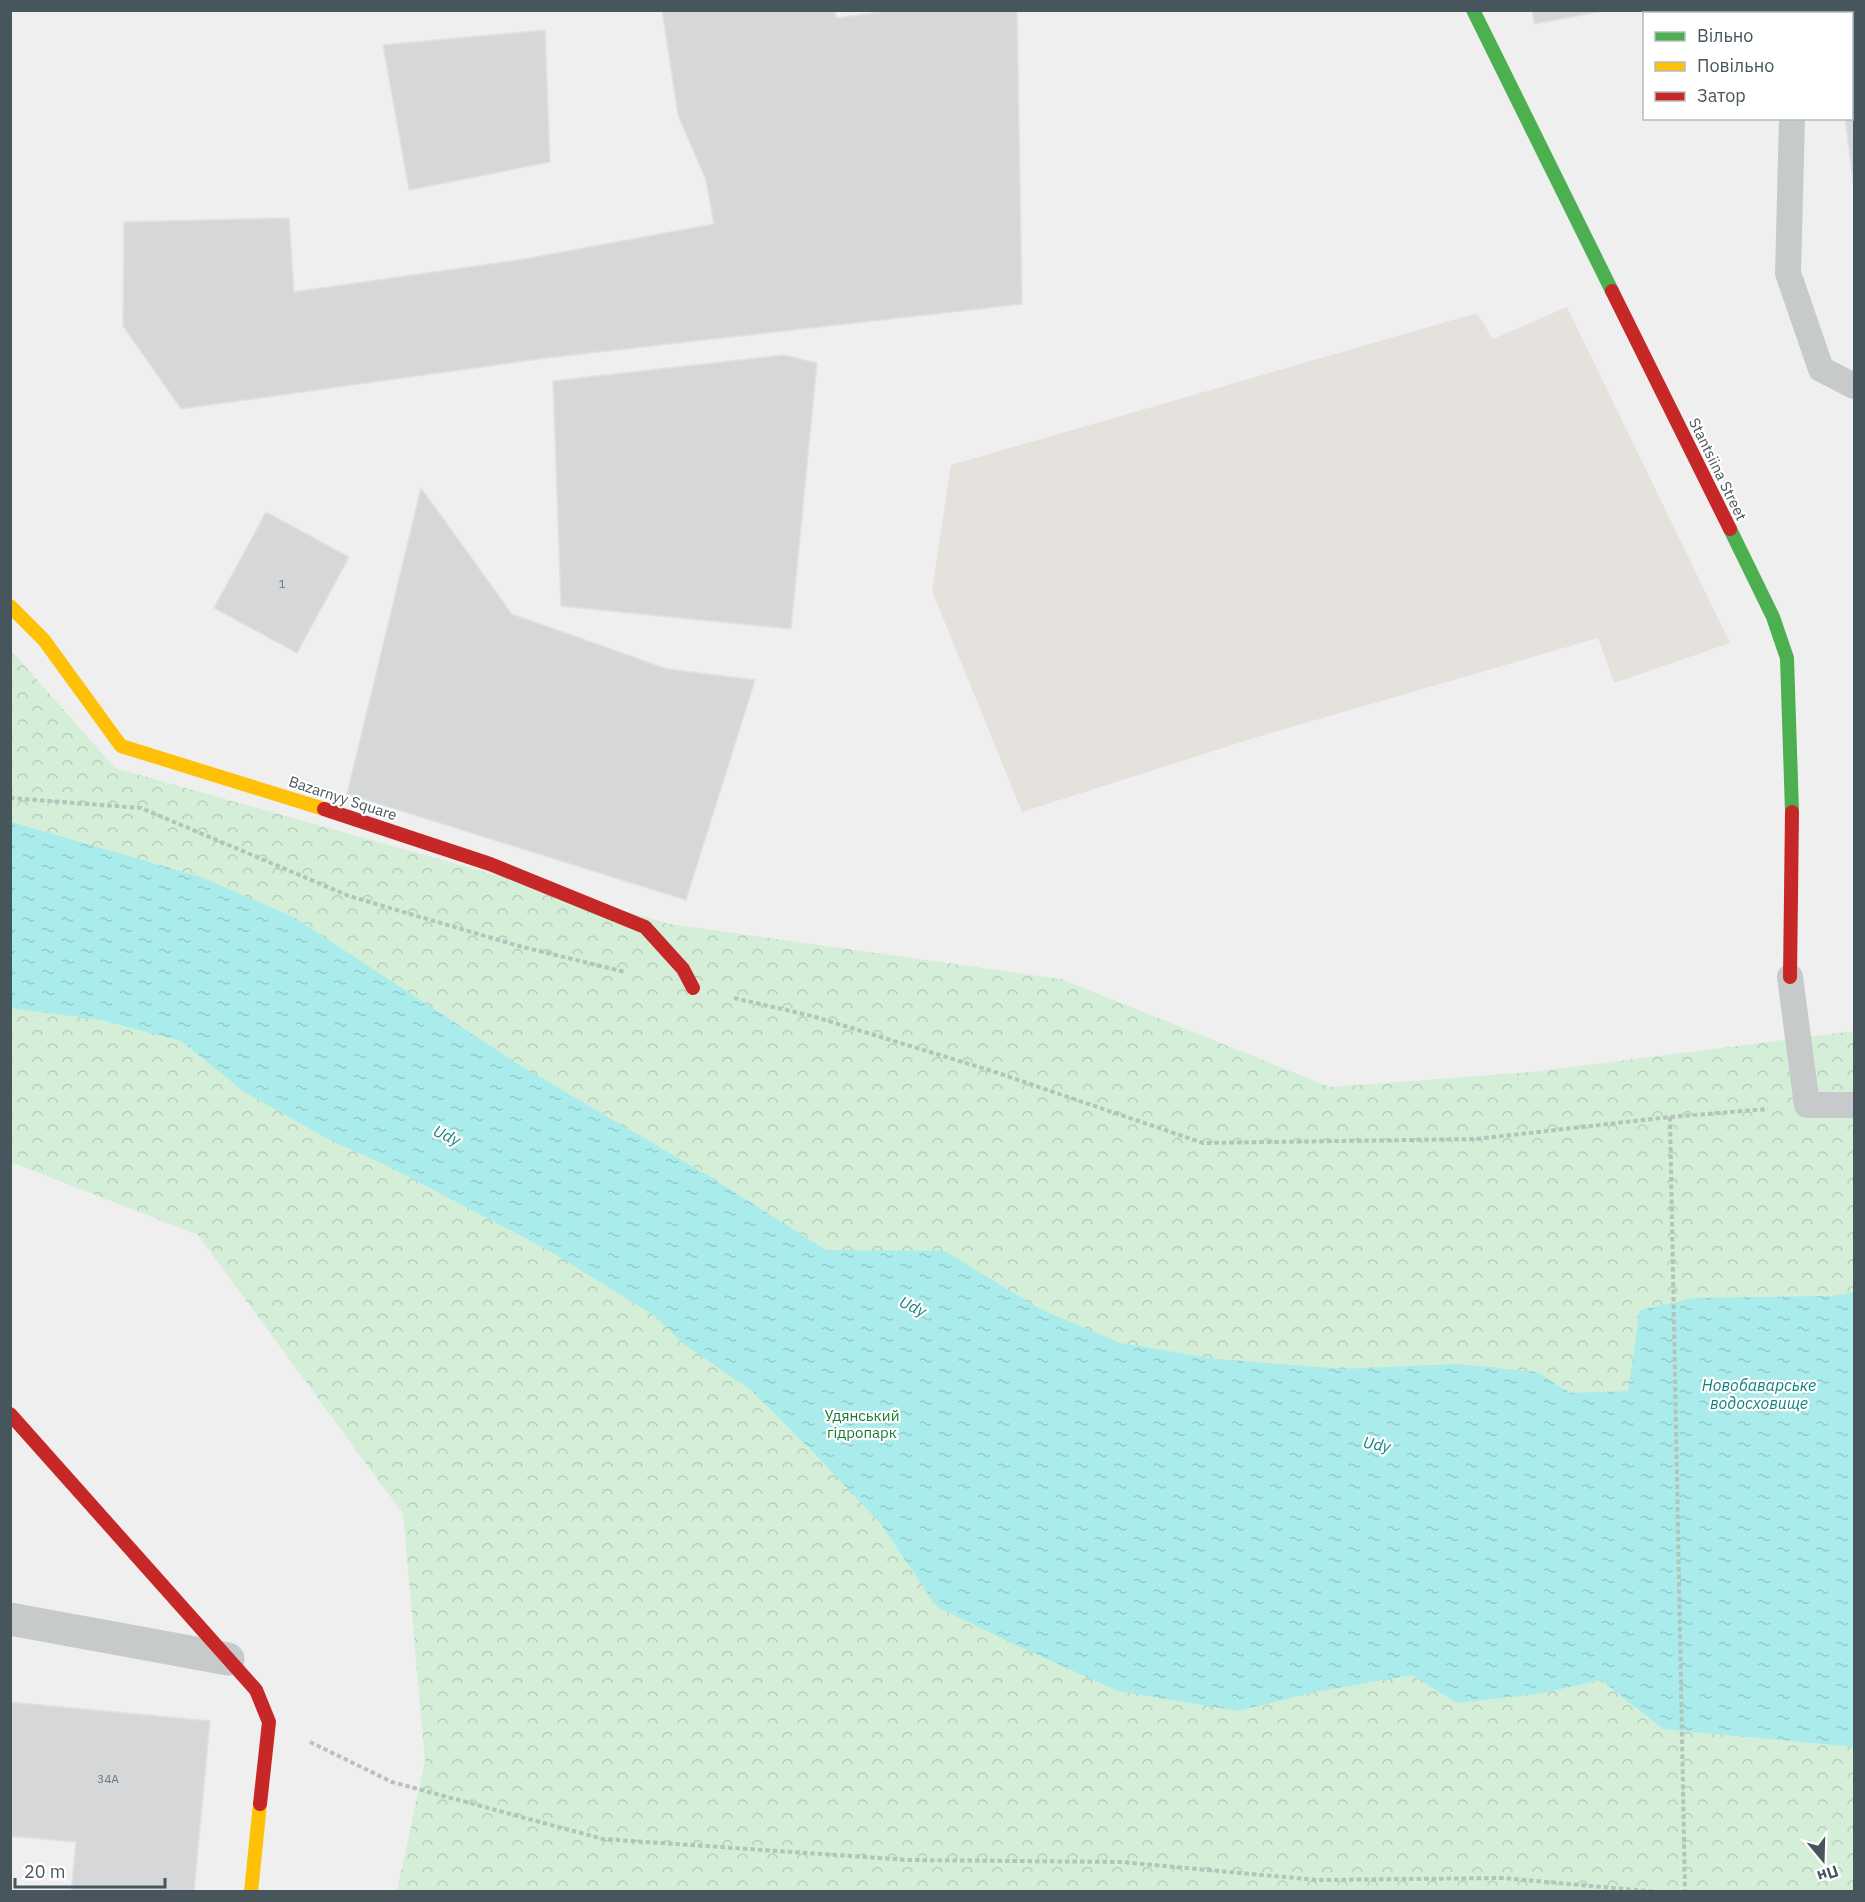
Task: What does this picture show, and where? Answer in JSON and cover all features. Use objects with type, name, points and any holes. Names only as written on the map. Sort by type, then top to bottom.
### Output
[{"type":"street","name":"Stantsiina Street","points":[[1473,10],[1773,617],[1787,658],[1793,831],[1790,977]]},
{"type":"street","name":"Bazarnyy Square","points":[[10,606],[44,640],[121,746],[395,831],[490,864],[645,927],[682,969],[693,988]]},
{"type":"street","points":[[10,1413],[256,1690],[269,1722],[251,1892]]},
{"type":"street","points":[[10,1619],[228,1659]]},
{"type":"lane","points":[[1792,120],[1788,273],[1821,369],[1854,387]]},
{"type":"lane","points":[[1790,977],[1808,1105],[1854,1105]]},
{"type":"path","points":[[10,798],[141,808],[349,896],[519,946],[823,1019],[989,1070],[1203,1143],[1476,1139],[1670,1117],[1808,1105]]},
{"type":"path","points":[[1670,1117],[1686,1850],[1685,1892]]},
{"type":"path","points":[[269,1722],[392,1782],[603,1839],[909,1860],[1121,1862],[1317,1880],[1503,1878],[1658,1892]]},
{"type":"path","points":[[1759,1892],[1776,1892]]},
{"type":"shaded area","points":[[1567,307],[1730,643],[1614,683],[1598,638],[1254,738],[1022,812],[932,591],[951,465],[1477,313],[1493,339]]},
{"type":"green space","name":"Удянський гідропарк","points":[[10,649],[115,768],[670,924],[1061,979],[1330,1087],[1532,1072],[1854,1031],[1854,1891],[397,1891],[425,1761],[403,1514],[198,1235],[11,1162]]},
{"type":"water","points":[[11,822],[201,877],[295,918],[521,1066],[712,1178],[826,1250],[945,1251],[1038,1308],[1120,1343],[1217,1359],[1343,1369],[1456,1364],[1537,1372],[1570,1393],[1628,1391],[1640,1310],[1694,1298],[1831,1296],[1854,1292],[1854,1747],[1663,1729],[1601,1680],[1543,1693],[1457,1703],[1412,1675],[1320,1691],[1238,1711],[1118,1691],[937,1607],[880,1523],[813,1452],[752,1391],[684,1344],[655,1316],[548,1250],[390,1167],[328,1139],[243,1091],[181,1041],[101,1020],[11,1008]]},
{"type":"building","points":[[662,10],[834,10],[837,18],[894,10],[1017,10],[1022,304],[546,358],[181,409],[123,326],[124,222],[289,218],[294,292],[519,260],[714,224],[706,180],[678,115]]},
{"type":"building","points":[[1532,10],[1609,10],[1534,24]]},
{"type":"building","points":[[1853,15],[1854,15],[1854,187],[1845,120],[1853,120]]},
{"type":"building","points":[[545,30],[550,162],[409,190],[383,45]]},
{"type":"building","points":[[784,355],[817,363],[791,629],[561,606],[553,381]]},
{"type":"building","points":[[421,488],[512,614],[667,669],[755,680],[686,900],[347,794]]},
{"type":"building","points":[[266,512],[349,557],[297,653],[214,608]]},
{"type":"building","points":[[10,1702],[210,1721],[194,1892],[71,1892],[76,1842],[10,1836]]},
{"type":"traffic: fast","points":[[1473,10],[1612,291]]},
{"type":"traffic: fast","points":[[1730,529],[1773,617],[1787,658],[1792,812]]},
{"type":"traffic: slow","points":[[10,606],[44,640],[121,746],[324,809]]},
{"type":"traffic: slow","points":[[251,1892],[260,1804]]},
{"type":"traffic: jam","points":[[1612,291],[1730,529]]},
{"type":"traffic: jam","points":[[324,809],[490,864],[645,927],[683,969],[693,988]]},
{"type":"traffic: jam","points":[[1790,977],[1792,812]]},
{"type":"traffic: jam","points":[[10,1414],[256,1690],[269,1722],[260,1804]]},
{"type":"water label","name":"Udy","points":[[447,1135]]},
{"type":"water label","name":"Udy","points":[[913,1306]]},
{"type":"water label","name":"Новобаварське водосховище","points":[[1759,1394]]},
{"type":"water label","name":"Udy","points":[[1377,1444]]}]
